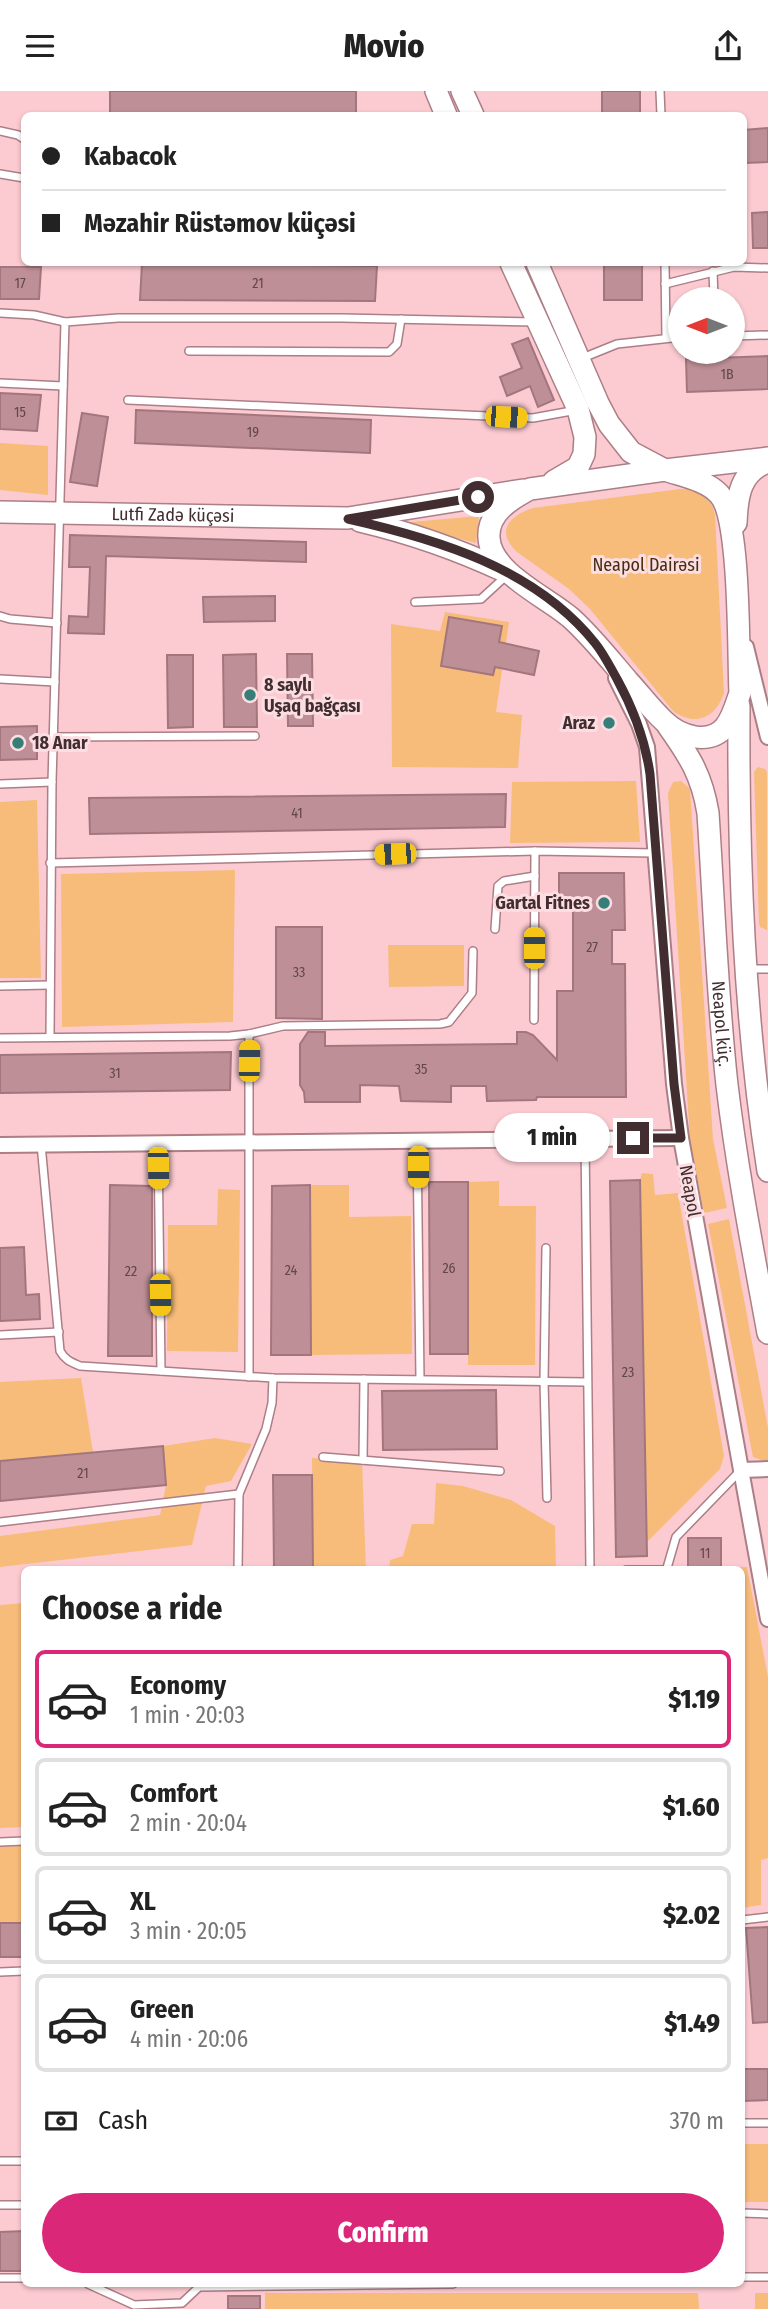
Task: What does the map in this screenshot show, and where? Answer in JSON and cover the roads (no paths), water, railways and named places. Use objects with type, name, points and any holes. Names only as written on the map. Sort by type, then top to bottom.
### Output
[{"type":"main road","points":[[436,91],[445,112]]},
{"type":"main road","points":[[462,91],[472,112]]},
{"type":"main road","points":[[509,573],[491,548],[489,536],[492,519],[511,499],[578,467],[584,454],[585,437],[578,409],[512,266]]},
{"type":"main road","points":[[538,266],[597,403],[620,440],[631,452],[664,470],[696,480],[722,496],[728,509],[734,543]]},
{"type":"main road","points":[[348,519],[664,470],[768,460]]},
{"type":"main road","points":[[734,543],[739,491],[746,475],[768,460]]},
{"type":"main road","name":"Lutfi Zadə küçəsi","points":[[0,512],[348,519]]},
{"type":"main road","points":[[348,519],[432,540],[509,573]]},
{"type":"main road","name":"Neapol küç.","points":[[734,543],[740,692],[738,829],[745,969],[755,1079],[768,1171]]},
{"type":"main road","name":"Neapol küç.","points":[[509,573],[564,612],[596,644],[664,722],[696,766],[704,788],[727,1082],[745,1212],[768,1333]]},
{"type":"main road","points":[[664,722],[691,736],[714,735],[724,729],[733,716],[740,692]]},
{"type":"street","points":[[737,609],[768,737]]},
{"type":"street","name":"Neapol","points":[[596,644],[627,697],[646,747],[674,1084],[681,1138],[768,1619]]},
{"type":"street","points":[[0,1145],[681,1138]]},
{"type":"street","points":[[741,1470],[768,1469]]},
{"type":"lane","points":[[660,91],[661,112]]},
{"type":"lane","points":[[0,131],[21,137]]},
{"type":"lane","points":[[0,174],[21,178]]},
{"type":"lane","points":[[579,359],[617,344],[666,338],[665,266]]},
{"type":"lane","points":[[665,284],[734,267],[768,268]]},
{"type":"lane","points":[[713,271],[714,287]]},
{"type":"lane","points":[[0,313],[34,315],[65,322],[118,318],[538,322]]},
{"type":"lane","points":[[189,351],[388,352],[397,344],[401,319]]},
{"type":"lane","points":[[50,1037],[50,863],[65,322]]},
{"type":"lane","points":[[746,336],[768,335]]},
{"type":"lane","points":[[0,383],[63,386]]},
{"type":"lane","points":[[128,400],[533,418],[578,409]]},
{"type":"lane","points":[[415,602],[481,599],[509,573]]},
{"type":"lane","points":[[0,616],[57,623]]},
{"type":"lane","points":[[0,680],[55,682]]},
{"type":"lane","points":[[53,737],[255,736]]},
{"type":"lane","points":[[0,784],[52,782]]},
{"type":"lane","points":[[534,1020],[535,851]]},
{"type":"lane","points":[[50,863],[535,851],[654,853]]},
{"type":"lane","points":[[495,929],[498,886],[504,881],[535,876]]},
{"type":"lane","points":[[0,1038],[230,1036],[283,1026],[440,1024],[449,1022],[472,993],[473,951]]},
{"type":"lane","points":[[745,969],[768,969]]},
{"type":"lane","points":[[0,986],[50,985]]},
{"type":"lane","points":[[249,1034],[249,1377]]},
{"type":"lane","points":[[585,1139],[590,1566]]},
{"type":"lane","points":[[417,1140],[420,1379]]},
{"type":"lane","points":[[158,1143],[161,1371]]},
{"type":"lane","points":[[41,1144],[60,1351],[64,1358],[80,1366],[273,1378],[587,1383]]},
{"type":"lane","points":[[546,1248],[544,1382],[547,1498]]},
{"type":"lane","points":[[0,1335],[60,1332]]},
{"type":"lane","points":[[238,1566],[239,1494],[267,1429],[273,1378]]},
{"type":"lane","points":[[363,1460],[364,1379]]},
{"type":"lane","points":[[323,1457],[500,1471]]},
{"type":"lane","points":[[668,1566],[676,1537],[741,1470]]},
{"type":"lane","points":[[0,1522],[239,1494]]},
{"type":"lane","points":[[0,1842],[21,1841]]},
{"type":"lane","points":[[745,1920],[768,1917]]},
{"type":"lane","points":[[0,1972],[21,1971]]},
{"type":"lane","points":[[745,2123],[768,2123]]},
{"type":"lane","points":[[0,2161],[21,2161]]},
{"type":"lane","points":[[0,2205],[21,2205]]},
{"type":"lane","points":[[745,2213],[768,2214]]},
{"type":"lane","points":[[745,2277],[768,2277]]},
{"type":"lane","points":[[0,2278],[21,2278]]},
{"type":"lane","points":[[95,2287],[134,2305],[182,2303],[198,2287]]},
{"type":"place","name":"8 saylı Uşaq bağçası","points":[[250,695]]},
{"type":"place","name":"Araz","points":[[609,723]]},
{"type":"place","name":"18 Anar","points":[[18,743]]},
{"type":"place","name":"Gartal Fitnes","points":[[604,903]]},
{"type":"park label","name":"Neapol Dairəsi","points":[[646,565]]}]
